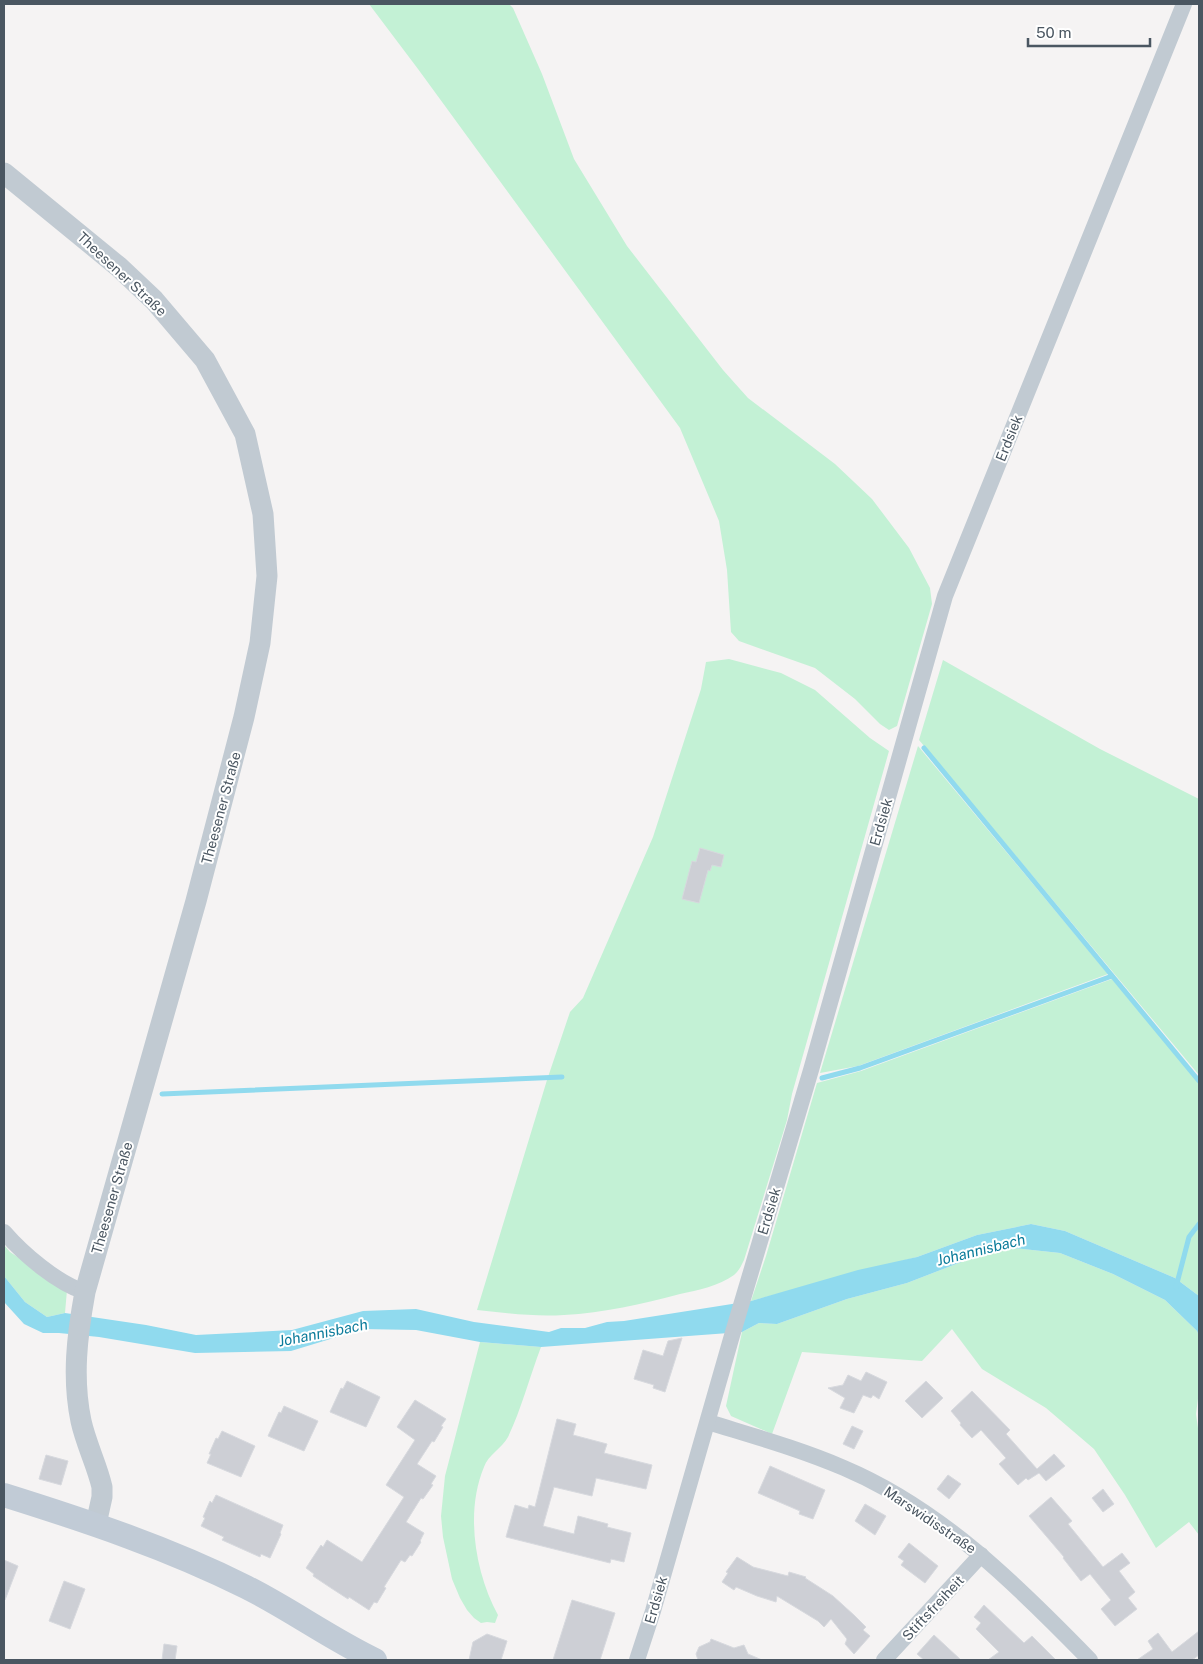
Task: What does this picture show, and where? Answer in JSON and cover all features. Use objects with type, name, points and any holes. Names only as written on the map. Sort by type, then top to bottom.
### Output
[{"type":"main road","points":[[4,1495],[96,1524],[186,1559],[275,1602],[373,1659]]},
{"type":"street","name":"Erdsiek","points":[[636,1660],[650,1619],[816,1051],[945,596],[1184,4]]},
{"type":"street","name":"Theesener Straße","points":[[4,173],[119,267],[154,300],[205,360],[245,434],[263,514],[267,576],[260,643],[244,718],[196,901],[85,1292],[75,1373],[81,1420],[102,1487],[102,1497],[96,1524]]},
{"type":"street","points":[[4,1232],[18,1249],[72,1288],[85,1292]]},
{"type":"street","name":"Marswidisstraße","points":[[708,1422],[814,1456],[866,1478],[905,1500],[981,1555],[1057,1626],[1090,1660]]},
{"type":"street","name":"Stiftsfreiheit","points":[[884,1660],[981,1555]]},
{"type":"green space","points":[[369,4],[509,4],[513,8],[542,74],[574,159],[627,246],[723,370],[748,398],[835,464],[872,499],[909,548],[930,588],[932,604],[897,726],[889,730],[880,724],[855,699],[815,668],[739,641],[731,632],[727,570],[719,521],[680,428]]},
{"type":"green space","points":[[729,659],[781,673],[815,690],[870,738],[889,751],[792,1094],[787,1120],[744,1260],[734,1275],[715,1285],[623,1308],[579,1314],[553,1315],[477,1310],[547,1080],[570,1012],[583,998],[653,837],[701,689],[706,662]]},
{"type":"green space","points":[[943,660],[1100,749],[1199,799],[1199,1075],[919,740]]},
{"type":"green space","points":[[918,746],[1108,974],[858,1066],[820,1073]]},
{"type":"green space","points":[[1112,979],[1199,1083],[1199,1296],[1175,1278],[1065,1231],[1031,1224],[977,1235],[917,1257],[751,1301],[817,1083],[861,1071]]},
{"type":"green space","points":[[4,1245],[10,1252],[67,1290],[65,1313],[47,1317],[25,1302],[4,1276]]},
{"type":"green space","points":[[1014,1248],[1060,1253],[1113,1274],[1165,1300],[1197,1331],[1199,1336],[1199,1391],[1196,1414],[1199,1435],[1199,1535],[1189,1522],[1156,1548],[1125,1495],[1094,1449],[1046,1408],[982,1369],[952,1329],[922,1361],[802,1352],[772,1434],[731,1416],[726,1406],[742,1332],[759,1323],[777,1324],[847,1299],[907,1283],[982,1254]]},
{"type":"green space","points":[[480,1342],[541,1347],[513,1427],[508,1437],[484,1467],[475,1503],[474,1523],[478,1562],[483,1580],[498,1615],[495,1623],[481,1623],[474,1618],[460,1598],[452,1579],[443,1537],[441,1516],[445,1476]]},
{"type":"water","name":"Johannisbach","points":[[1031,1224],[1065,1231],[1175,1278],[1199,1296],[1199,1336],[1197,1331],[1165,1300],[1113,1274],[1060,1253],[1014,1248],[982,1254],[907,1283],[847,1299],[777,1324],[759,1323],[742,1332],[541,1347],[480,1342],[416,1330],[363,1329],[291,1351],[195,1353],[99,1337],[43,1333],[24,1324],[4,1302],[4,1276],[25,1302],[47,1317],[65,1313],[146,1325],[196,1335],[292,1330],[363,1311],[416,1309],[474,1322],[549,1332],[561,1328],[585,1328],[607,1322],[751,1301],[858,1270],[917,1257],[977,1235]]},
{"type":"building","points":[[700,848],[724,855],[721,867],[712,865],[710,871],[708,870],[699,903],[682,899],[692,861],[696,862]]},
{"type":"building","points":[[682,1338],[665,1392],[653,1388],[654,1385],[634,1379],[643,1350],[663,1356],[668,1341]]},
{"type":"building","points":[[866,1372],[887,1382],[879,1399],[873,1395],[871,1398],[863,1395],[854,1413],[840,1408],[845,1398],[828,1388],[843,1385],[848,1375],[861,1381]]},
{"type":"building","points":[[347,1381],[380,1397],[366,1427],[330,1412],[341,1388],[343,1389]]},
{"type":"building","points":[[926,1381],[943,1398],[922,1418],[905,1401]]},
{"type":"building","points":[[972,1391],[1010,1430],[1006,1434],[1037,1469],[1054,1454],[1065,1466],[1046,1481],[1039,1473],[1028,1480],[1026,1478],[1018,1485],[999,1464],[1006,1458],[981,1430],[972,1438],[951,1411]]},
{"type":"building","points":[[415,1400],[446,1419],[434,1442],[432,1441],[417,1464],[436,1476],[431,1484],[433,1485],[423,1499],[421,1498],[406,1522],[424,1533],[421,1542],[412,1556],[410,1555],[405,1562],[401,1560],[384,1587],[386,1588],[377,1603],[374,1602],[369,1610],[313,1576],[314,1574],[306,1568],[321,1545],[323,1547],[327,1540],[362,1562],[404,1497],[386,1485],[415,1440],[397,1427]]},
{"type":"building","points":[[284,1406],[318,1421],[304,1451],[268,1436],[279,1412],[281,1413]]},
{"type":"building","points":[[557,1419],[576,1424],[573,1435],[607,1444],[604,1453],[652,1465],[646,1489],[596,1478],[592,1496],[554,1487],[543,1526],[574,1534],[578,1516],[608,1524],[607,1527],[631,1533],[624,1562],[611,1559],[610,1563],[506,1537],[515,1505],[528,1509],[529,1505],[535,1507]]},
{"type":"building","points":[[852,1426],[863,1431],[854,1449],[843,1444]]},
{"type":"building","points":[[222,1431],[255,1446],[241,1477],[207,1463],[216,1438],[218,1439]]},
{"type":"building","points":[[46,1455],[68,1461],[61,1485],[39,1479]]},
{"type":"building","points":[[770,1466],[825,1490],[813,1519],[799,1514],[800,1511],[758,1493]]},
{"type":"building","points":[[948,1475],[961,1484],[949,1499],[937,1489]]},
{"type":"building","points":[[1103,1489],[1114,1504],[1103,1512],[1092,1498]]},
{"type":"building","points":[[216,1495],[283,1525],[270,1558],[261,1554],[260,1557],[222,1540],[224,1537],[201,1526],[210,1501],[212,1503]]},
{"type":"building","points":[[1051,1497],[1072,1521],[1068,1524],[1103,1567],[1122,1553],[1130,1563],[1119,1571],[1135,1592],[1128,1598],[1137,1609],[1115,1626],[1101,1609],[1111,1600],[1090,1574],[1081,1581],[1064,1557],[1029,1516]]},
{"type":"building","points":[[865,1504],[886,1516],[875,1535],[855,1521]]},
{"type":"building","points":[[909,1543],[938,1566],[925,1583],[901,1565],[904,1561],[898,1557]]},
{"type":"building","points":[[737,1557],[753,1567],[788,1576],[789,1572],[806,1577],[833,1596],[855,1616],[866,1627],[863,1630],[870,1636],[854,1654],[845,1644],[847,1639],[831,1619],[824,1627],[818,1621],[777,1596],[776,1602],[736,1587],[734,1590],[722,1582],[728,1573],[726,1572]]},
{"type":"building","points":[[4,1560],[18,1566],[5,1600],[4,1600]]},
{"type":"building","points":[[64,1581],[85,1589],[70,1629],[49,1621]]},
{"type":"building","points":[[572,1600],[615,1613],[600,1660],[553,1660]]},
{"type":"building","points":[[984,1605],[1024,1643],[1032,1636],[1056,1660],[988,1660],[999,1652],[976,1629],[981,1623],[974,1617]]},
{"type":"building","points":[[1199,1631],[1199,1655],[1192,1660],[1137,1660],[1153,1649],[1148,1641],[1158,1633],[1172,1652]]},
{"type":"building","points":[[487,1634],[507,1641],[501,1660],[469,1660],[473,1642]]},
{"type":"building","points":[[934,1635],[961,1660],[924,1660],[917,1654]]},
{"type":"building","points":[[711,1639],[734,1648],[744,1645],[748,1654],[762,1660],[698,1660],[696,1654],[699,1647],[710,1642]]},
{"type":"building","points":[[164,1644],[177,1646],[175,1660],[162,1660]]},
{"type":"waterway","points":[[924,748],[1199,1081]]},
{"type":"waterway","points":[[822,1078],[860,1068],[1112,976]]},
{"type":"waterway","points":[[162,1094],[562,1077]]},
{"type":"waterway","points":[[1176,1287],[1189,1237],[1199,1224]]}]
